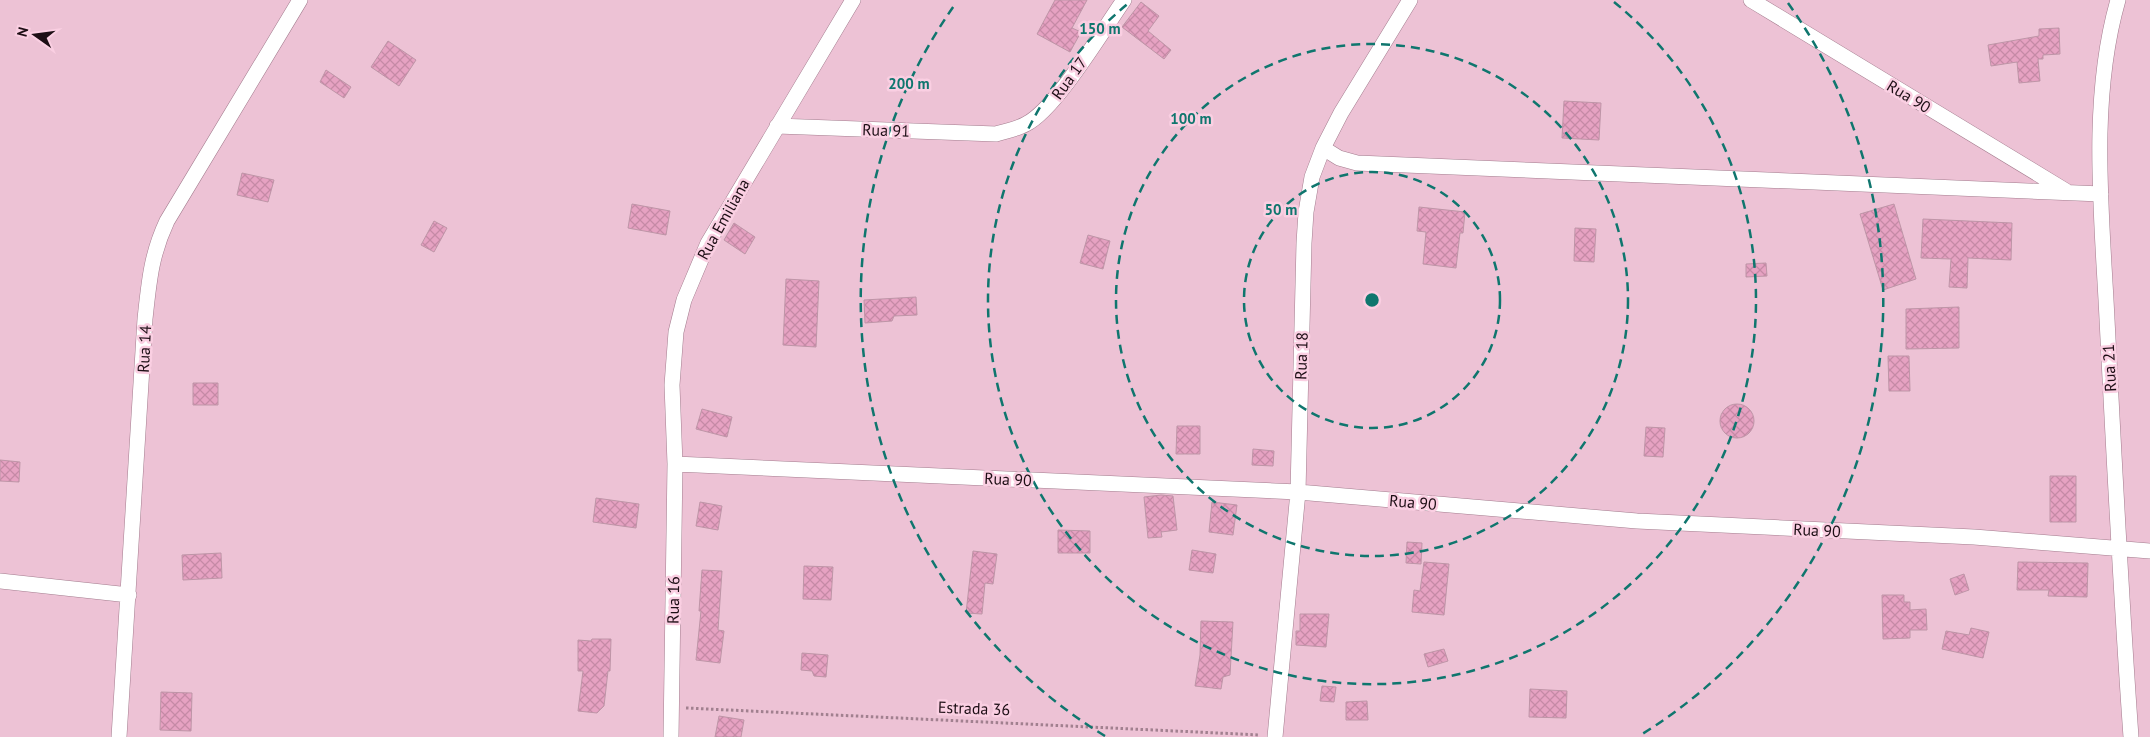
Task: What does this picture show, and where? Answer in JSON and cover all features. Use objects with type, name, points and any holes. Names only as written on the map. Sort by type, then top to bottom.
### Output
[{"type":"street","name":"Rua 14","points":[[119,737],[145,319],[150,275],[156,245],[167,221],[300,0]]},
{"type":"street","name":"Rua Emiliana","points":[[675,464],[672,385],[676,332],[684,300],[708,243],[776,126],[853,0]]},
{"type":"street","name":"Rua 17","points":[[996,134],[1026,124],[1045,110],[1124,0]]},
{"type":"street","name":"Rua 18","points":[[1275,736],[1298,492],[1306,212],[1312,176],[1323,148],[1341,113],[1410,0]]},
{"type":"street","name":"Rua 90","points":[[1751,0],[2067,191]]},
{"type":"street","name":"Rua 21","points":[[2118,0],[2110,27],[2101,106],[2101,194],[2118,550],[2131,737]]},
{"type":"street","name":"Rua 91","points":[[776,126],[996,134]]},
{"type":"street","points":[[1323,148],[1339,158],[1357,163],[2067,191],[2101,194]]},
{"type":"street","name":"Rua 90","points":[[675,464],[1298,492],[1637,521],[1974,537],[2118,550],[2150,551]]},
{"type":"street","name":"Rua 16","points":[[671,737],[675,464]]},
{"type":"street","points":[[0,581],[129,595]]},
{"type":"path","name":"Estrada 36","points":[[671,708],[1192,730],[1275,736]]},
{"type":"building","points":[[1055,0],[1087,0],[1072,28],[1081,32],[1070,52],[1037,34]]},
{"type":"building","points":[[1141,2],[1159,16],[1148,31],[1171,50],[1164,59],[1122,27]]},
{"type":"building","points":[[2059,28],[2060,54],[2043,55],[2043,59],[2038,59],[2040,81],[2019,83],[2017,62],[1991,66],[1988,45],[2039,36],[2039,29]]},
{"type":"building","points":[[388,41],[416,60],[399,86],[371,67]]},
{"type":"building","points":[[326,70],[351,87],[344,98],[320,82]]},
{"type":"building","points":[[1564,101],[1601,103],[1599,140],[1562,138]]},
{"type":"building","points":[[242,173],[274,180],[268,202],[237,195]]},
{"type":"building","points":[[632,204],[670,211],[666,235],[628,228]]},
{"type":"building","points":[[1894,204],[1916,279],[1883,290],[1860,214]]},
{"type":"building","points":[[1419,207],[1465,212],[1463,233],[1460,233],[1456,268],[1423,264],[1426,232],[1417,231]]},
{"type":"building","points":[[1923,219],[2012,223],[2011,260],[1968,258],[1967,288],[1949,287],[1951,259],[1921,258]]},
{"type":"building","points":[[434,221],[447,228],[434,252],[421,245]]},
{"type":"building","points":[[734,223],[755,237],[745,254],[724,240]]},
{"type":"building","points":[[1575,228],[1596,229],[1594,262],[1574,261]]},
{"type":"building","points":[[1088,235],[1110,241],[1103,269],[1080,263]]},
{"type":"building","points":[[1766,263],[1767,276],[1746,277],[1746,264]]},
{"type":"building","points":[[786,279],[819,281],[816,347],[783,345]]},
{"type":"building","points":[[916,297],[917,315],[894,316],[892,321],[865,323],[864,300]]},
{"type":"building","points":[[1959,307],[1959,348],[1906,349],[1906,309]]},
{"type":"building","points":[[1888,356],[1909,356],[1910,391],[1889,391]]},
{"type":"building","points":[[193,383],[218,383],[218,405],[193,405]]},
{"type":"building","points":[[1737,404],[1749,409],[1754,421],[1749,433],[1737,438],[1725,433],[1720,421],[1725,409]]},
{"type":"building","points":[[702,409],[732,417],[727,437],[696,429]]},
{"type":"building","points":[[1177,426],[1200,426],[1200,454],[1176,454]]},
{"type":"building","points":[[1646,427],[1665,428],[1663,457],[1644,456]]},
{"type":"building","points":[[1253,449],[1274,451],[1273,466],[1252,465]]},
{"type":"building","points":[[0,460],[20,462],[19,482],[0,481]]},
{"type":"building","points":[[2050,476],[2076,476],[2076,522],[2050,522]]},
{"type":"building","points":[[1173,496],[1177,530],[1161,532],[1162,537],[1148,538],[1144,497]]},
{"type":"building","points":[[596,498],[639,504],[636,528],[593,522]]},
{"type":"building","points":[[700,502],[722,506],[718,530],[696,526]]},
{"type":"building","points":[[1212,502],[1237,505],[1233,535],[1209,532]]},
{"type":"building","points":[[1058,530],[1090,531],[1090,553],[1058,553]]},
{"type":"building","points":[[1407,542],[1422,543],[1421,564],[1406,563]]},
{"type":"building","points":[[1192,550],[1216,554],[1213,573],[1189,570]]},
{"type":"building","points":[[973,551],[997,554],[993,584],[985,583],[982,614],[966,613]]},
{"type":"building","points":[[221,553],[222,578],[183,580],[182,555]]},
{"type":"building","points":[[1424,562],[1449,564],[1444,615],[1412,612],[1414,590],[1420,591]]},
{"type":"building","points":[[2018,562],[2088,563],[2087,597],[2048,596],[2049,590],[2017,590]]},
{"type":"building","points":[[804,566],[833,567],[831,600],[803,599]]},
{"type":"building","points":[[702,570],[722,571],[718,630],[724,631],[720,663],[696,660],[701,611],[699,611]]},
{"type":"building","points":[[1964,574],[1969,590],[1955,595],[1950,579]]},
{"type":"building","points":[[1882,595],[1904,595],[1904,602],[1910,602],[1910,610],[1926,609],[1927,630],[1910,630],[1910,638],[1883,639]]},
{"type":"building","points":[[1300,614],[1329,614],[1326,647],[1296,645],[1296,631],[1300,631]]},
{"type":"building","points":[[1201,621],[1233,622],[1230,675],[1223,677],[1221,689],[1195,686],[1200,655]]},
{"type":"building","points":[[1971,628],[1989,632],[1983,658],[1942,649],[1946,631],[1969,635]]},
{"type":"building","points":[[592,639],[611,639],[610,671],[608,671],[604,706],[597,713],[578,711],[583,671],[578,671],[578,640],[591,641]]},
{"type":"building","points":[[1444,649],[1448,661],[1428,667],[1424,654]]},
{"type":"building","points":[[802,653],[828,655],[826,677],[814,676],[812,671],[801,670]]},
{"type":"building","points":[[1322,686],[1336,687],[1334,702],[1320,701]]},
{"type":"building","points":[[1530,689],[1567,691],[1566,718],[1529,717]]},
{"type":"building","points":[[161,692],[192,693],[191,731],[160,730]]},
{"type":"building","points":[[1367,701],[1368,720],[1346,720],[1346,702]]},
{"type":"building","points":[[719,716],[744,720],[741,737],[715,737]]}]
